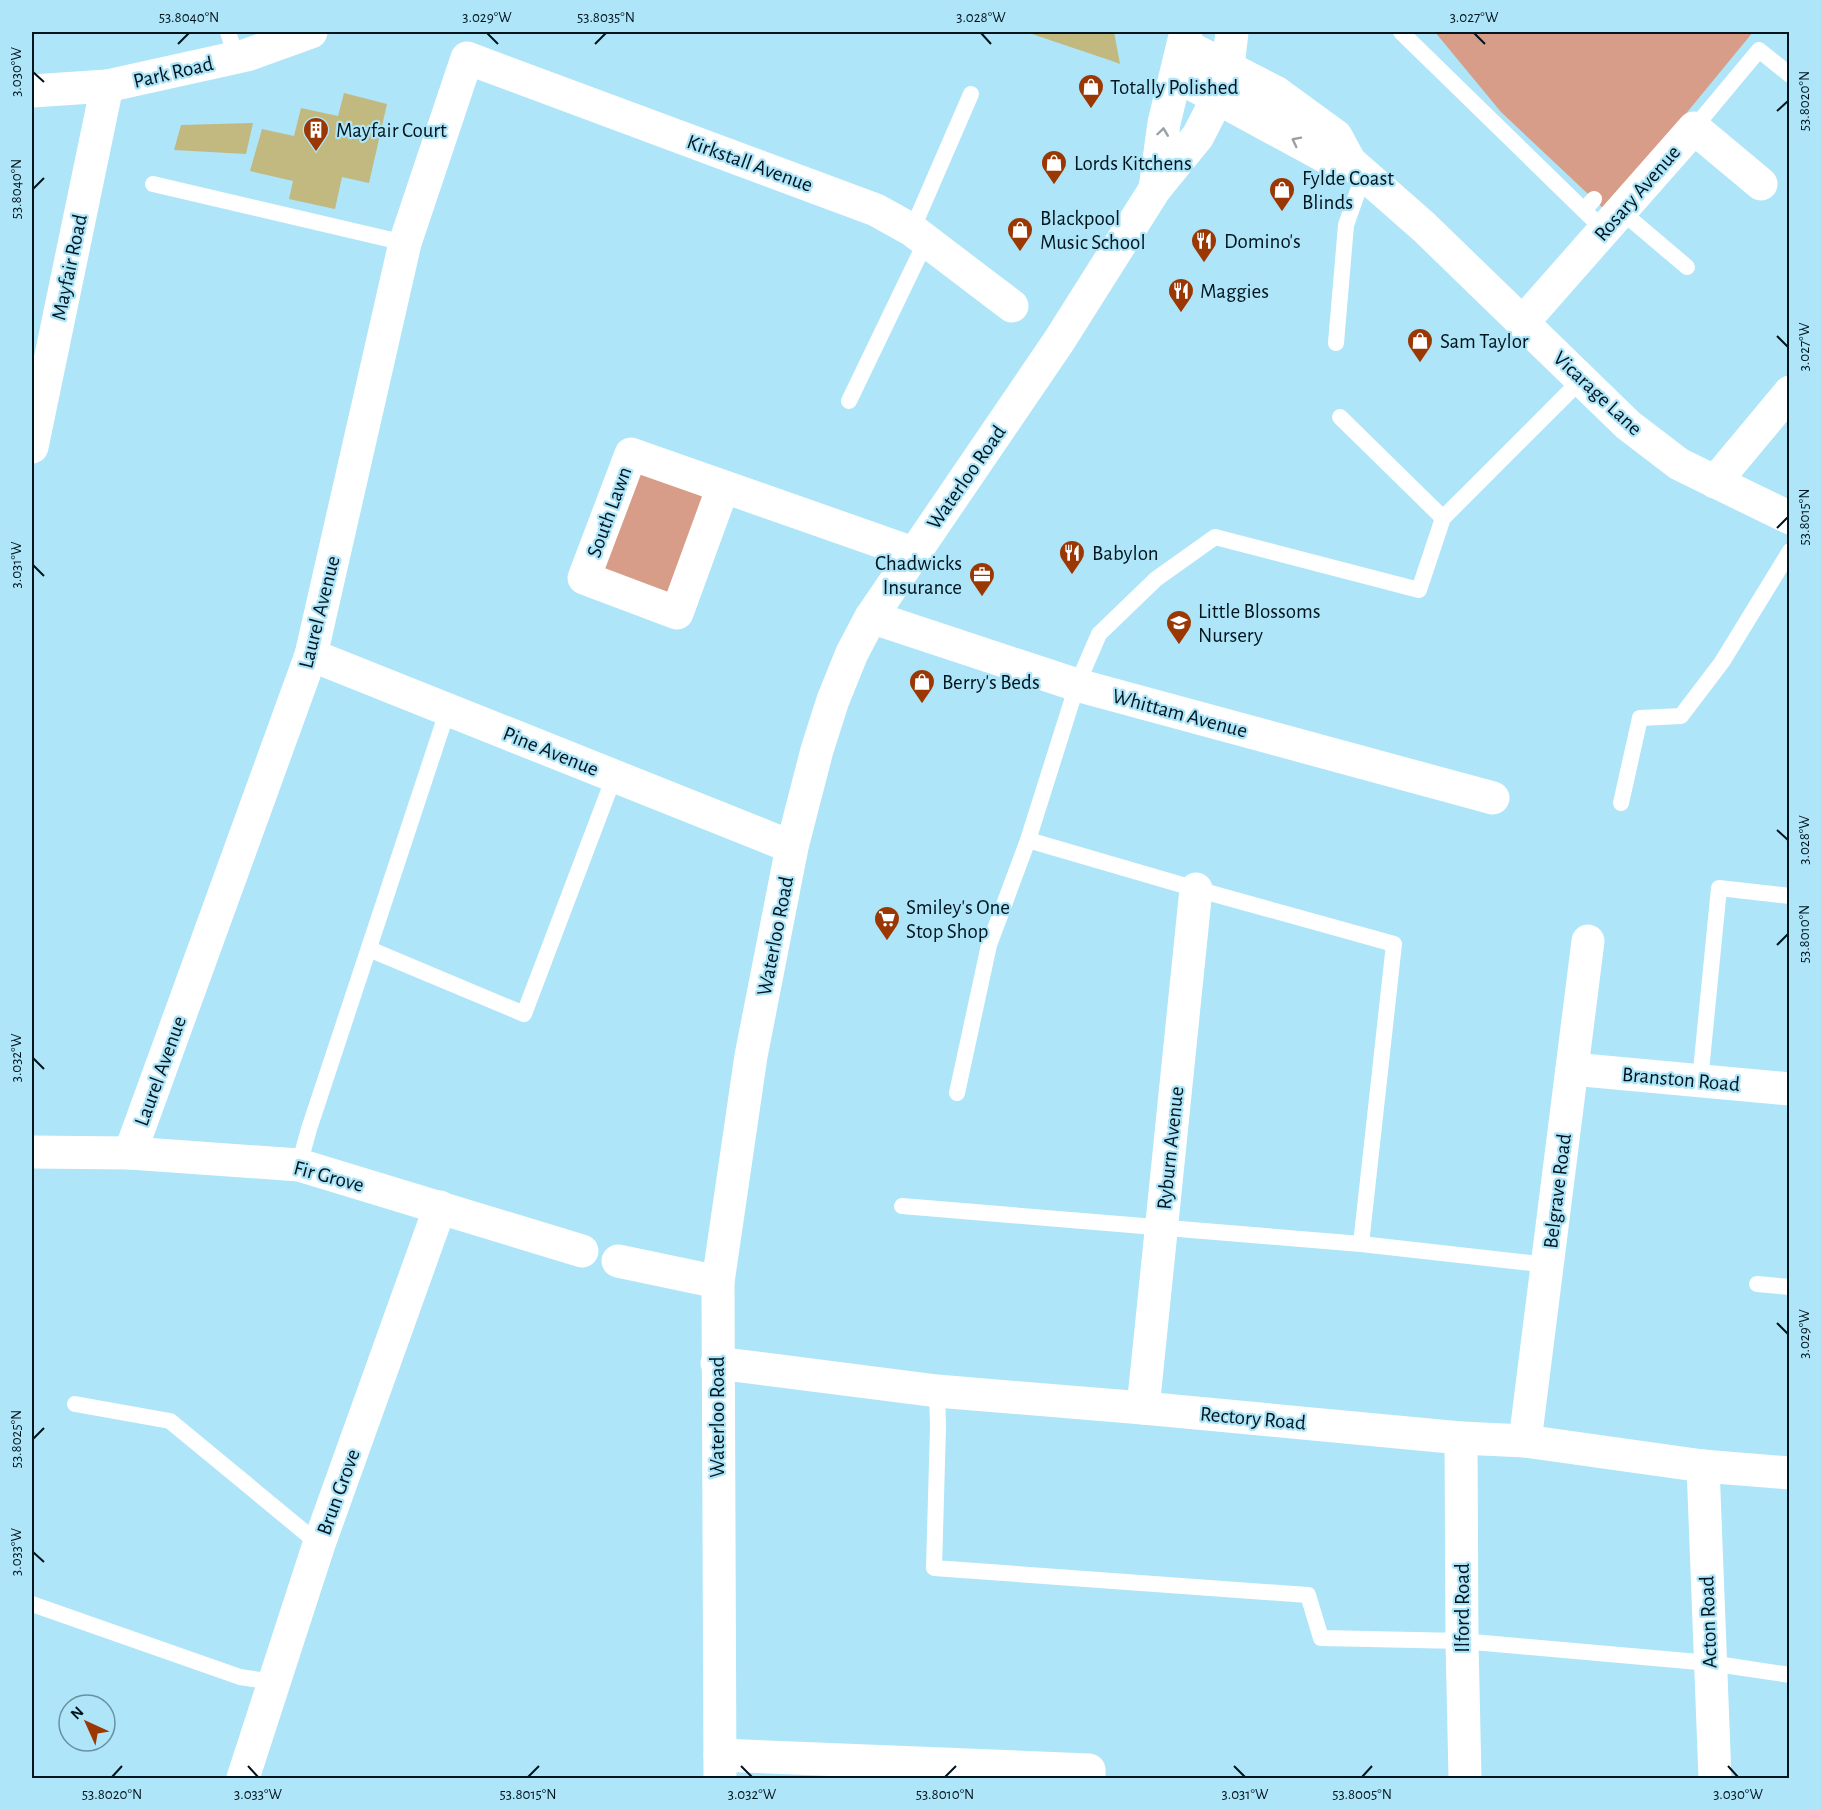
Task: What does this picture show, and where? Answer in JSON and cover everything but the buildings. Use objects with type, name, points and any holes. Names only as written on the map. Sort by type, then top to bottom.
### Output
[{"type":"main road","name":"Park Road","points":[[32,91],[107,86],[232,44],[248,55],[311,32]]},
{"type":"main road","name":"Waterloo Road","points":[[720,1767],[718,1282],[751,1056],[792,847],[817,750],[852,652],[871,617],[1059,341],[1155,189],[1198,136],[1218,98],[1227,66],[1232,32]]},
{"type":"main road","name":"Waterloo Road","points":[[1155,189],[1164,123],[1185,38]]},
{"type":"main road","name":"Vicarage Lane","points":[[1185,38],[1227,66],[1277,93],[1336,136],[1357,168],[1424,227],[1628,425],[1679,464],[1790,518]]},
{"type":"main road","name":"Kirkstall Avenue","points":[[467,58],[876,210],[919,236],[1012,306]]},
{"type":"main road","name":"Laurel Avenue","points":[[130,1153],[311,655],[405,243],[467,58]]},
{"type":"main road","name":"Vicarage Lane","points":[[1176,76],[1326,157],[1357,168]]},
{"type":"main road","name":"Mayfair Road","points":[[32,447],[107,86]]},
{"type":"main road","name":"Rosary Avenue","points":[[1523,322],[1601,213],[1694,128],[1761,184]]},
{"type":"main road","points":[[1714,482],[1790,392]]},
{"type":"main road","name":"South Lawn","points":[[723,487],[677,613],[584,578],[631,454],[914,553]]},
{"type":"main road","name":"Whittam Avenue","points":[[871,617],[1077,685],[1493,798]]},
{"type":"main road","name":"Pine Avenue","points":[[311,655],[792,847]]},
{"type":"main road","name":"Ryburn Avenue","points":[[1143,1408],[1196,889]]},
{"type":"main road","name":"Belgrave Road","points":[[1526,1442],[1588,941]]},
{"type":"main road","name":"Branston Road","points":[[1572,1069],[1790,1089]]},
{"type":"main road","name":"Fir Grove","points":[[32,1152],[130,1153],[299,1165],[582,1251]]},
{"type":"main road","name":"Brun Grove","points":[[243,1779],[320,1544],[440,1208]]},
{"type":"main road","points":[[618,1261],[718,1282]]},
{"type":"main road","name":"Rectory Road","points":[[717,1363],[937,1391],[1526,1442],[1702,1466],[1790,1473]]},
{"type":"main road","name":"Ilford Road","points":[[1461,1438],[1465,1779]]},
{"type":"main road","name":"Acton Road","points":[[1702,1466],[1715,1779]]},
{"type":"main road","points":[[720,1767],[1089,1770],[1089,1779]]},
{"type":"lane","points":[[1401,32],[1601,213],[1687,267]]},
{"type":"lane","points":[[1694,128],[1759,50],[1790,75]]},
{"type":"lane","points":[[849,401],[919,236],[971,94]]},
{"type":"lane","points":[[1336,342],[1346,225],[1357,168]]},
{"type":"lane","points":[[153,184],[405,243]]},
{"type":"lane","points":[[957,1093],[989,945],[1028,840],[1077,685],[1099,634],[1156,579],[1215,537],[1419,590],[1443,518],[1582,379]]},
{"type":"lane","points":[[1340,417],[1443,518]]},
{"type":"lane","points":[[1621,803],[1640,718],[1682,716],[1722,662],[1790,551]]},
{"type":"lane","points":[[299,1165],[448,709]]},
{"type":"lane","points":[[369,949],[524,1014],[614,777]]},
{"type":"lane","points":[[1028,840],[1394,944],[1361,1244]]},
{"type":"lane","points":[[1700,1081],[1719,888],[1790,896]]},
{"type":"lane","points":[[902,1206],[1361,1244],[1548,1265]]},
{"type":"lane","points":[[1757,1284],[1790,1287]]},
{"type":"lane","points":[[937,1391],[934,1568],[1308,1595],[1322,1638],[1462,1641],[1710,1663],[1790,1676]]},
{"type":"lane","points":[[75,1404],[170,1421],[320,1544]]},
{"type":"lane","points":[[32,1604],[240,1677],[274,1682]]},
{"type":"shaded area","points":[[1435,32],[1753,32],[1604,209],[1501,112]]},
{"type":"shaded area","points":[[631,454],[723,487],[677,613],[584,578]]},
{"type":"place","name":"Totally Polished","points":[[1091,110]]},
{"type":"place","name":"Mayfair Court","points":[[316,153]]},
{"type":"place","name":"Lords Kitchens","points":[[1054,186]]},
{"type":"place","name":"Fylde Coast Blinds","points":[[1282,213]]},
{"type":"place","name":"Blackpool Music School","points":[[1020,253]]},
{"type":"place","name":"Domino's","points":[[1204,264]]},
{"type":"place","name":"Maggies","points":[[1181,314]]},
{"type":"place","name":"Sam Taylor","points":[[1420,364]]},
{"type":"place","name":"Babylon","points":[[1072,576]]},
{"type":"place","name":"Chadwicks Insurance","points":[[982,598]]},
{"type":"place","name":"Little Blossoms Nursery","points":[[1179,646]]},
{"type":"place","name":"Berry's Beds","points":[[922,705]]},
{"type":"place","name":"Smiley's One Stop Shop","points":[[887,942]]}]
